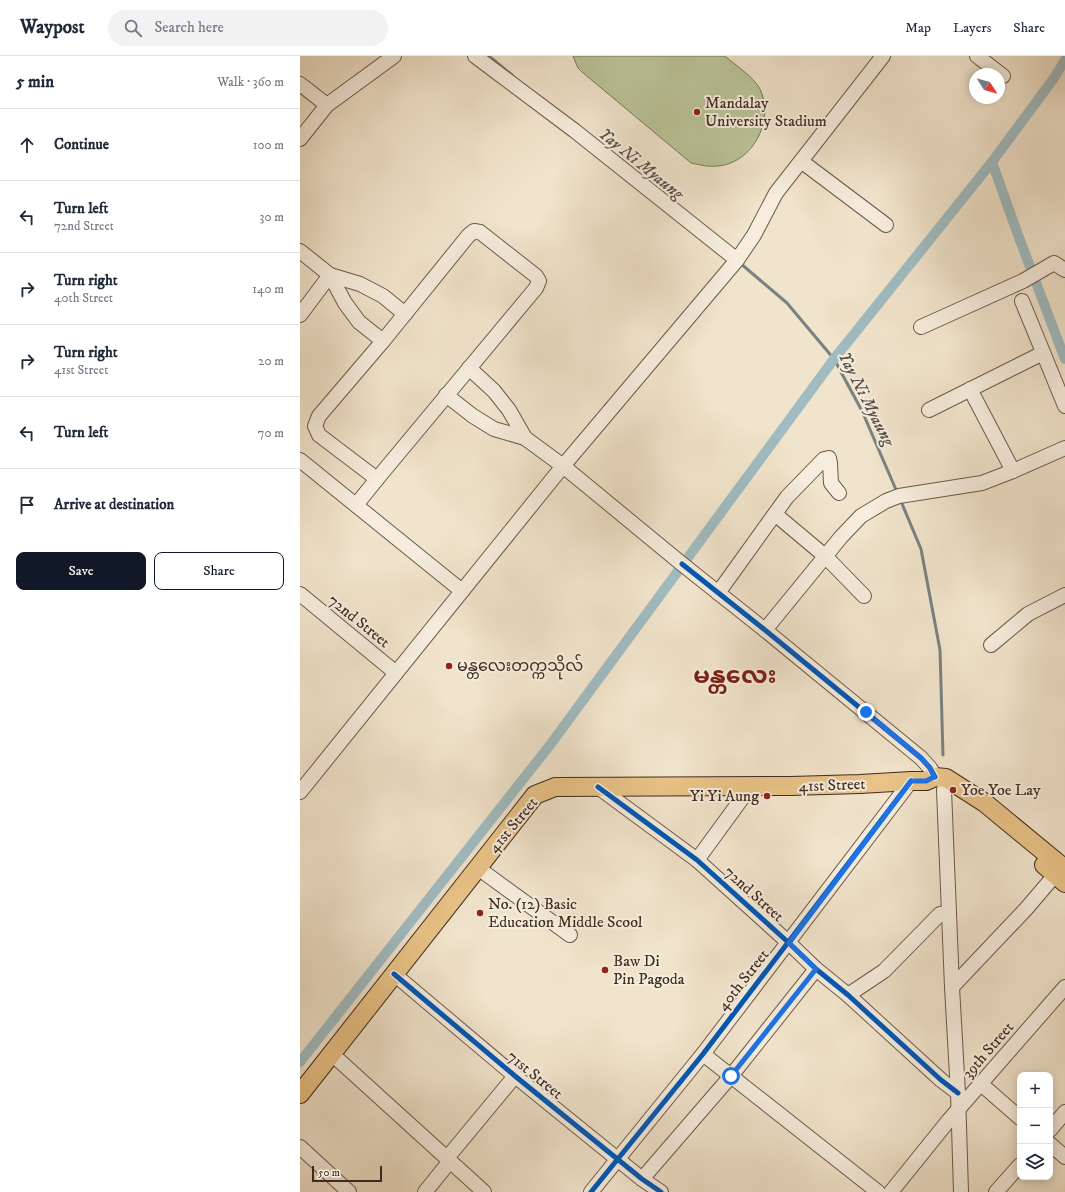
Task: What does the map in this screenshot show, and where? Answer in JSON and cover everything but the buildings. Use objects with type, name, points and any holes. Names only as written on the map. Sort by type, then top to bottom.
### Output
[{"type":"main road","name":"41st Street","points":[[300,1094],[535,795],[555,787],[751,786],[932,781]]},
{"type":"main road","points":[[932,781],[981,808],[1062,873]]},
{"type":"street","points":[[300,139],[327,105],[394,56]]},
{"type":"street","points":[[475,56],[582,136],[737,260]]},
{"type":"street","points":[[300,792],[563,466],[737,260],[754,234],[776,193],[882,56]]},
{"type":"street","points":[[977,56],[992,68]]},
{"type":"street","points":[[300,84],[327,105]]},
{"type":"street","points":[[801,161],[886,225]]},
{"type":"street","points":[[356,505],[536,288],[539,281],[536,276],[480,232],[474,232],[468,236],[383,342],[319,416],[315,426],[319,435],[377,479]]},
{"type":"street","points":[[300,251],[330,275],[360,284],[383,296],[405,314]]},
{"type":"street","points":[[921,326],[1023,281],[1054,263],[1065,270]]},
{"type":"street","points":[[300,315],[330,275]]},
{"type":"street","points":[[330,275],[345,303],[359,322],[383,342]]},
{"type":"street","points":[[1022,301],[1065,406]]},
{"type":"street","points":[[929,410],[1043,353]]},
{"type":"street","points":[[469,368],[494,391],[508,410],[525,438]]},
{"type":"street","points":[[970,389],[1013,471]]},
{"type":"street","points":[[446,395],[473,416],[494,429],[525,438],[563,466],[921,758],[930,768],[949,913],[962,1192]]},
{"type":"street","points":[[765,630],[841,537],[861,516],[886,501],[899,496],[982,483],[1065,448]]},
{"type":"street","points":[[718,593],[787,497],[824,460],[829,458],[831,483],[839,493]]},
{"type":"street","points":[[300,460],[462,592]]},
{"type":"street","points":[[775,514],[825,556],[864,596]]},
{"type":"street","name":"72nd Street","points":[[300,594],[396,673]]},
{"type":"street","points":[[991,645],[1028,614],[1065,595]]},
{"type":"street","name":"40th Street","points":[[591,1192],[703,1054],[789,943],[932,781]]},
{"type":"street","points":[[697,860],[751,786]]},
{"type":"street","name":"72nd Street","points":[[598,787],[697,860],[816,969],[848,995],[941,1080],[958,1093]]},
{"type":"street","points":[[478,868],[570,935]]},
{"type":"street","points":[[952,987],[1062,873]]},
{"type":"street","points":[[848,995],[884,971],[940,914],[949,913]]},
{"type":"street","points":[[642,1178],[731,1076],[816,969]]},
{"type":"street","name":"71st Street","points":[[394,974],[515,1076],[661,1192]]},
{"type":"street","name":"39th Street","points":[[891,1192],[958,1110],[1065,987]]},
{"type":"street","points":[[332,1054],[484,1192]]},
{"type":"street","points":[[703,1054],[878,1192]]},
{"type":"street","points":[[425,1192],[448,1160],[515,1076]]},
{"type":"street","points":[[981,1084],[1017,1115]]},
{"type":"street","points":[[1053,1126],[1065,1112]]},
{"type":"street","points":[[300,1147],[349,1192]]},
{"type":"street","points":[[1053,1147],[1065,1157]]},
{"type":"street","points":[[996,1192],[1017,1168]]},
{"type":"green space","name":"Mandalay University Stadium","points":[[573,56],[725,56],[749,76],[760,89],[764,101],[765,114],[763,126],[758,138],[751,148],[741,157],[730,163],[711,166],[691,163],[582,72],[578,68]]},
{"type":"waterway","name":"Yay Ni Myaung","points":[[489,56],[512,75]]},
{"type":"waterway","points":[[300,1062],[550,745],[834,359],[992,162],[1054,78],[1065,60]]},
{"type":"waterway","points":[[992,162],[1065,359]]},
{"type":"waterway","name":"Yay Ni Myaung","points":[[740,263],[787,303],[834,359],[862,411],[897,492]]},
{"type":"waterway","name":"Yay Ni Myaung","points":[[900,499],[921,549],[940,650],[943,755]]},
{"type":"cycle path","points":[[682,564],[921,758],[930,768],[935,777]]},
{"type":"cycle path","points":[[591,1192],[703,1054],[911,781]]},
{"type":"cycle path","points":[[598,787],[697,860],[816,969],[848,995],[941,1080],[958,1093]]},
{"type":"cycle path","points":[[394,974],[515,1076],[642,1179],[661,1192]]},
{"type":"place","name":"Mandalay University Stadium","points":[[697,112]]},
{"type":"place","name":"မန္တလေးတက္ကသိုလ်","points":[[449,666]]},
{"type":"place","name":"Yoe Yoe Lay","points":[[953,790]]},
{"type":"place","name":"Yi Yi Aung","points":[[767,796]]},
{"type":"place","name":"No. (12) Basic Education Middle Scool","points":[[480,913]]},
{"type":"place","name":"Baw Di Pin Pagoda","points":[[605,970]]},
{"type":"district","name":"မန္တလေး","points":[[735,676]]},
{"type":"route","points":[[731,1076],[816,969],[789,943],[911,781],[926,781],[934,777],[930,768],[921,758],[866,712]]}]
